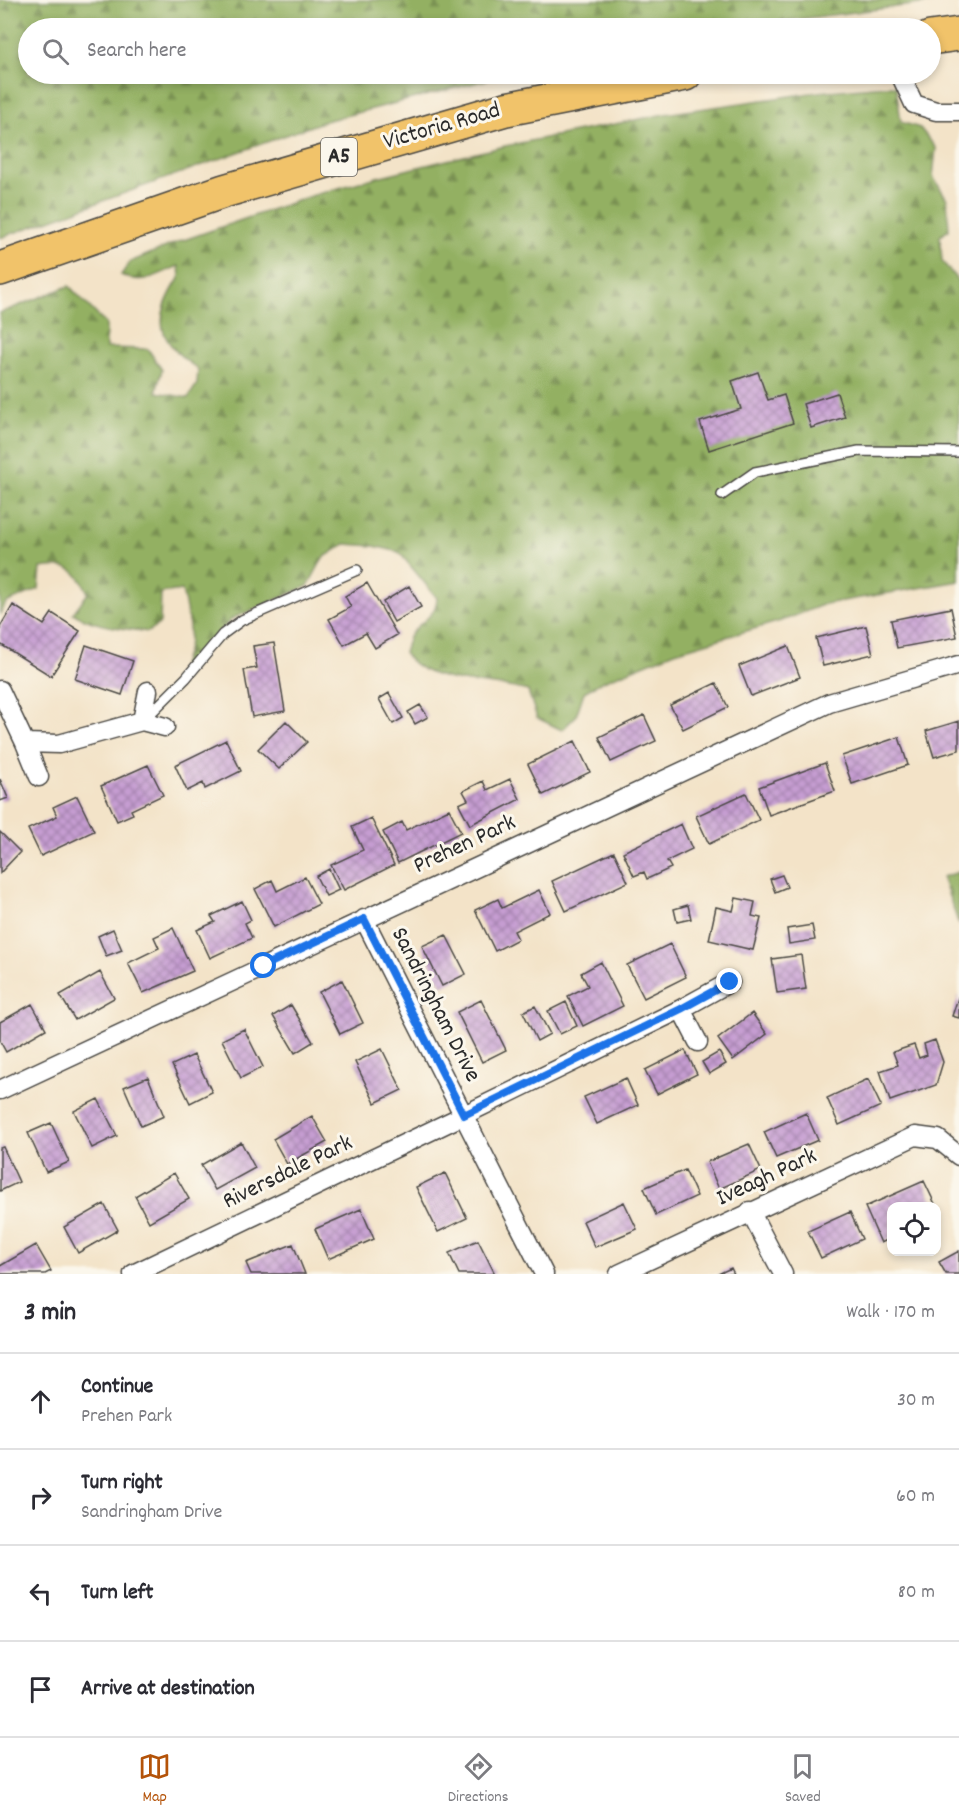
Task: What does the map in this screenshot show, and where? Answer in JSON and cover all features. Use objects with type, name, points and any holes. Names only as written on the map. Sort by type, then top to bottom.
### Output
[{"type":"highway","points":[[941,36],[959,34]]},
{"type":"highway","name":"Victoria Road","points":[[0,269],[224,191],[506,108],[632,84]]},
{"type":"street","points":[[905,84],[914,104],[936,111],[959,111]]},
{"type":"street","name":"Prehen Park","points":[[0,1090],[830,703],[959,665]]},
{"type":"street","points":[[0,690],[39,777]]},
{"type":"street","points":[[142,721],[148,691]]},
{"type":"street","points":[[25,743],[59,744],[142,721],[165,727]]},
{"type":"street","name":"Sandringham Drive","points":[[364,919],[544,1274]]},
{"type":"street","name":"Riversdale Park","points":[[133,1274],[681,1009],[730,982]]},
{"type":"street","points":[[681,1009],[698,1042]]},
{"type":"street","name":"Iveagh Park","points":[[619,1274],[915,1136],[938,1139],[959,1156]]},
{"type":"street","points":[[750,1211],[783,1274]]},
{"type":"lane","points":[[722,495],[755,472],[859,451],[959,452]]},
{"type":"lane","points":[[142,721],[186,678],[223,634],[242,620],[357,570]]},
{"type":"green space","points":[[0,0],[952,0],[807,18],[18,18],[18,84],[471,84],[325,121],[0,238]]},
{"type":"green space","points":[[896,86],[901,122],[920,128],[936,148],[933,177],[947,199],[949,230],[940,236],[942,261],[959,282],[959,581],[825,604],[784,620],[675,652],[601,682],[584,692],[576,716],[562,730],[537,718],[528,691],[444,678],[415,664],[404,653],[408,641],[415,629],[434,610],[437,598],[399,552],[374,546],[345,544],[323,558],[308,586],[233,618],[210,641],[177,688],[189,643],[188,620],[182,590],[161,593],[160,623],[148,632],[119,628],[90,621],[73,613],[88,593],[75,573],[65,568],[41,568],[39,589],[6,603],[0,615],[0,313],[69,286],[106,324],[106,348],[148,349],[162,370],[156,392],[188,398],[197,384],[198,369],[173,348],[166,338],[162,317],[165,305],[180,277],[179,266],[151,278],[137,279],[121,275],[130,262],[178,242],[311,196],[377,177],[505,146],[665,114],[817,92]]},
{"type":"green space","points":[[959,872],[959,925],[942,877]]},
{"type":"building","points":[[758,372],[768,400],[784,395],[793,423],[709,450],[700,422],[741,409],[732,381]]},
{"type":"building","points":[[837,393],[845,417],[811,428],[803,404]]},
{"type":"building","points":[[367,583],[397,635],[375,648],[366,633],[344,645],[329,619],[351,607],[345,596]]},
{"type":"building","points":[[409,586],[421,607],[394,622],[383,602]]},
{"type":"building","points":[[13,605],[44,625],[52,613],[80,631],[51,676],[0,644],[0,627]]},
{"type":"building","points":[[951,608],[957,637],[897,648],[891,620]]},
{"type":"building","points":[[866,626],[873,654],[823,666],[816,638]]},
{"type":"building","points":[[274,643],[285,711],[252,717],[244,670],[257,668],[253,646]]},
{"type":"building","points":[[86,645],[133,661],[122,695],[75,679]]},
{"type":"building","points":[[788,646],[800,677],[751,696],[739,666]]},
{"type":"building","points":[[716,683],[728,707],[683,729],[670,705]]},
{"type":"building","points":[[389,693],[403,718],[393,724],[379,699]]},
{"type":"building","points":[[420,705],[428,717],[415,724],[408,712]]},
{"type":"building","points":[[644,715],[656,741],[611,762],[599,737]]},
{"type":"building","points":[[286,721],[307,742],[279,769],[258,749]]},
{"type":"building","points":[[959,721],[959,750],[934,757],[926,731]]},
{"type":"building","points":[[899,737],[908,765],[852,784],[842,756]]},
{"type":"building","points":[[226,740],[241,771],[205,789],[203,783],[187,791],[175,765]]},
{"type":"building","points":[[575,741],[590,772],[543,795],[528,764]]},
{"type":"building","points":[[825,763],[835,791],[769,815],[759,787]]},
{"type":"building","points":[[148,765],[163,795],[131,810],[133,814],[117,821],[101,786]]},
{"type":"building","points":[[0,779],[8,798],[0,801]]},
{"type":"building","points":[[510,779],[520,799],[470,825],[459,804],[468,800],[463,791],[483,781],[487,790]]},
{"type":"building","points":[[746,793],[759,820],[709,844],[696,816]]},
{"type":"building","points":[[77,796],[94,831],[41,856],[28,829],[57,816],[53,807]]},
{"type":"building","points":[[449,809],[461,832],[398,863],[383,832],[402,822],[406,830]]},
{"type":"building","points":[[371,818],[394,865],[344,890],[331,865],[363,850],[352,827]]},
{"type":"building","points":[[681,824],[692,849],[667,861],[671,868],[647,879],[644,872],[634,876],[623,852]]},
{"type":"building","points":[[0,832],[20,852],[0,873]]},
{"type":"building","points":[[614,852],[628,882],[566,911],[552,881]]},
{"type":"building","points":[[329,869],[339,890],[326,896],[316,876]]},
{"type":"building","points":[[782,875],[787,887],[775,892],[770,879]]},
{"type":"building","points":[[305,877],[319,904],[274,927],[255,889],[272,880],[277,891]]},
{"type":"building","points":[[539,890],[550,913],[514,931],[518,939],[495,951],[475,910],[498,899],[502,908]]},
{"type":"building","points":[[736,898],[755,902],[752,916],[761,918],[753,950],[709,940],[716,907],[733,911]]},
{"type":"building","points":[[242,901],[251,920],[245,923],[252,938],[210,958],[197,930],[215,922],[211,916]]},
{"type":"building","points":[[688,905],[691,919],[677,922],[674,909]]},
{"type":"building","points":[[812,925],[815,940],[789,944],[787,929]]},
{"type":"building","points":[[173,928],[193,971],[143,993],[128,963],[159,948],[154,937]]},
{"type":"building","points":[[113,929],[122,950],[106,956],[98,936]]},
{"type":"building","points":[[446,935],[466,974],[442,986],[422,946]]},
{"type":"building","points":[[670,944],[686,977],[644,998],[627,965]]},
{"type":"building","points":[[801,955],[806,989],[777,993],[772,959]]},
{"type":"building","points":[[601,962],[623,1006],[583,1026],[568,996],[588,986],[581,973]]},
{"type":"building","points":[[100,972],[114,998],[75,1020],[60,995]]},
{"type":"building","points":[[342,980],[363,1023],[340,1034],[319,992]]},
{"type":"building","points":[[959,995],[959,1018],[952,1016]]},
{"type":"building","points":[[481,1000],[506,1050],[482,1062],[457,1012]]},
{"type":"building","points":[[566,1002],[577,1026],[560,1034],[548,1011]]},
{"type":"building","points":[[32,1004],[46,1029],[6,1052],[0,1041],[0,1022]]},
{"type":"building","points":[[291,1005],[313,1042],[295,1053],[273,1016]]},
{"type":"building","points":[[535,1006],[550,1034],[537,1041],[523,1012]]},
{"type":"building","points":[[752,1013],[767,1034],[733,1060],[718,1039]]},
{"type":"building","points":[[244,1029],[263,1067],[241,1078],[222,1040]]},
{"type":"building","points":[[935,1040],[943,1062],[936,1085],[890,1101],[880,1071],[898,1065],[893,1052],[914,1045],[919,1058],[927,1055],[924,1044]]},
{"type":"building","points":[[382,1049],[402,1090],[375,1103],[355,1062]]},
{"type":"building","points":[[685,1050],[697,1074],[657,1094],[645,1070]]},
{"type":"building","points":[[719,1052],[726,1064],[709,1074],[702,1062]]},
{"type":"building","points":[[194,1055],[212,1092],[190,1103],[172,1065]]},
{"type":"building","points":[[148,1077],[164,1116],[141,1126],[124,1087]]},
{"type":"building","points":[[626,1078],[638,1105],[597,1124],[584,1097]]},
{"type":"building","points":[[868,1079],[881,1106],[839,1125],[827,1098]]},
{"type":"building","points":[[98,1099],[117,1136],[92,1148],[74,1111]]},
{"type":"building","points":[[806,1113],[818,1140],[776,1158],[764,1132]]},
{"type":"building","points":[[312,1116],[327,1142],[287,1164],[273,1139]]},
{"type":"building","points":[[51,1123],[69,1162],[46,1172],[28,1133]]},
{"type":"building","points":[[241,1142],[255,1168],[215,1190],[201,1165]]},
{"type":"building","points":[[749,1144],[761,1170],[719,1189],[707,1162]]},
{"type":"building","points":[[3,1147],[19,1182],[0,1191],[0,1148]]},
{"type":"building","points":[[685,1170],[697,1196],[656,1215],[644,1188]]},
{"type":"building","points":[[174,1173],[189,1199],[149,1222],[135,1196]]},
{"type":"building","points":[[445,1173],[467,1218],[438,1232],[416,1187]]},
{"type":"building","points":[[924,1181],[934,1202],[887,1202],[887,1240],[881,1243],[865,1207]]},
{"type":"building","points":[[624,1202],[637,1229],[595,1247],[583,1221]]},
{"type":"building","points":[[104,1204],[118,1230],[78,1253],[64,1227]]},
{"type":"building","points":[[361,1209],[374,1239],[328,1259],[315,1229]]},
{"type":"building","points":[[850,1212],[862,1239],[821,1258],[808,1231]]},
{"type":"building","points":[[478,1240],[495,1274],[459,1274],[449,1253]]},
{"type":"building","points":[[293,1244],[305,1274],[251,1274],[246,1263]]},
{"type":"building","points":[[36,1245],[51,1271],[45,1274],[0,1274],[0,1266]]},
{"type":"building","points":[[959,1251],[959,1274],[946,1274],[939,1262]]},
{"type":"building","points":[[731,1268],[734,1274],[718,1274]]},
{"type":"route","points":[[264,966],[364,919],[464,1115],[681,1009],[730,982]]}]
